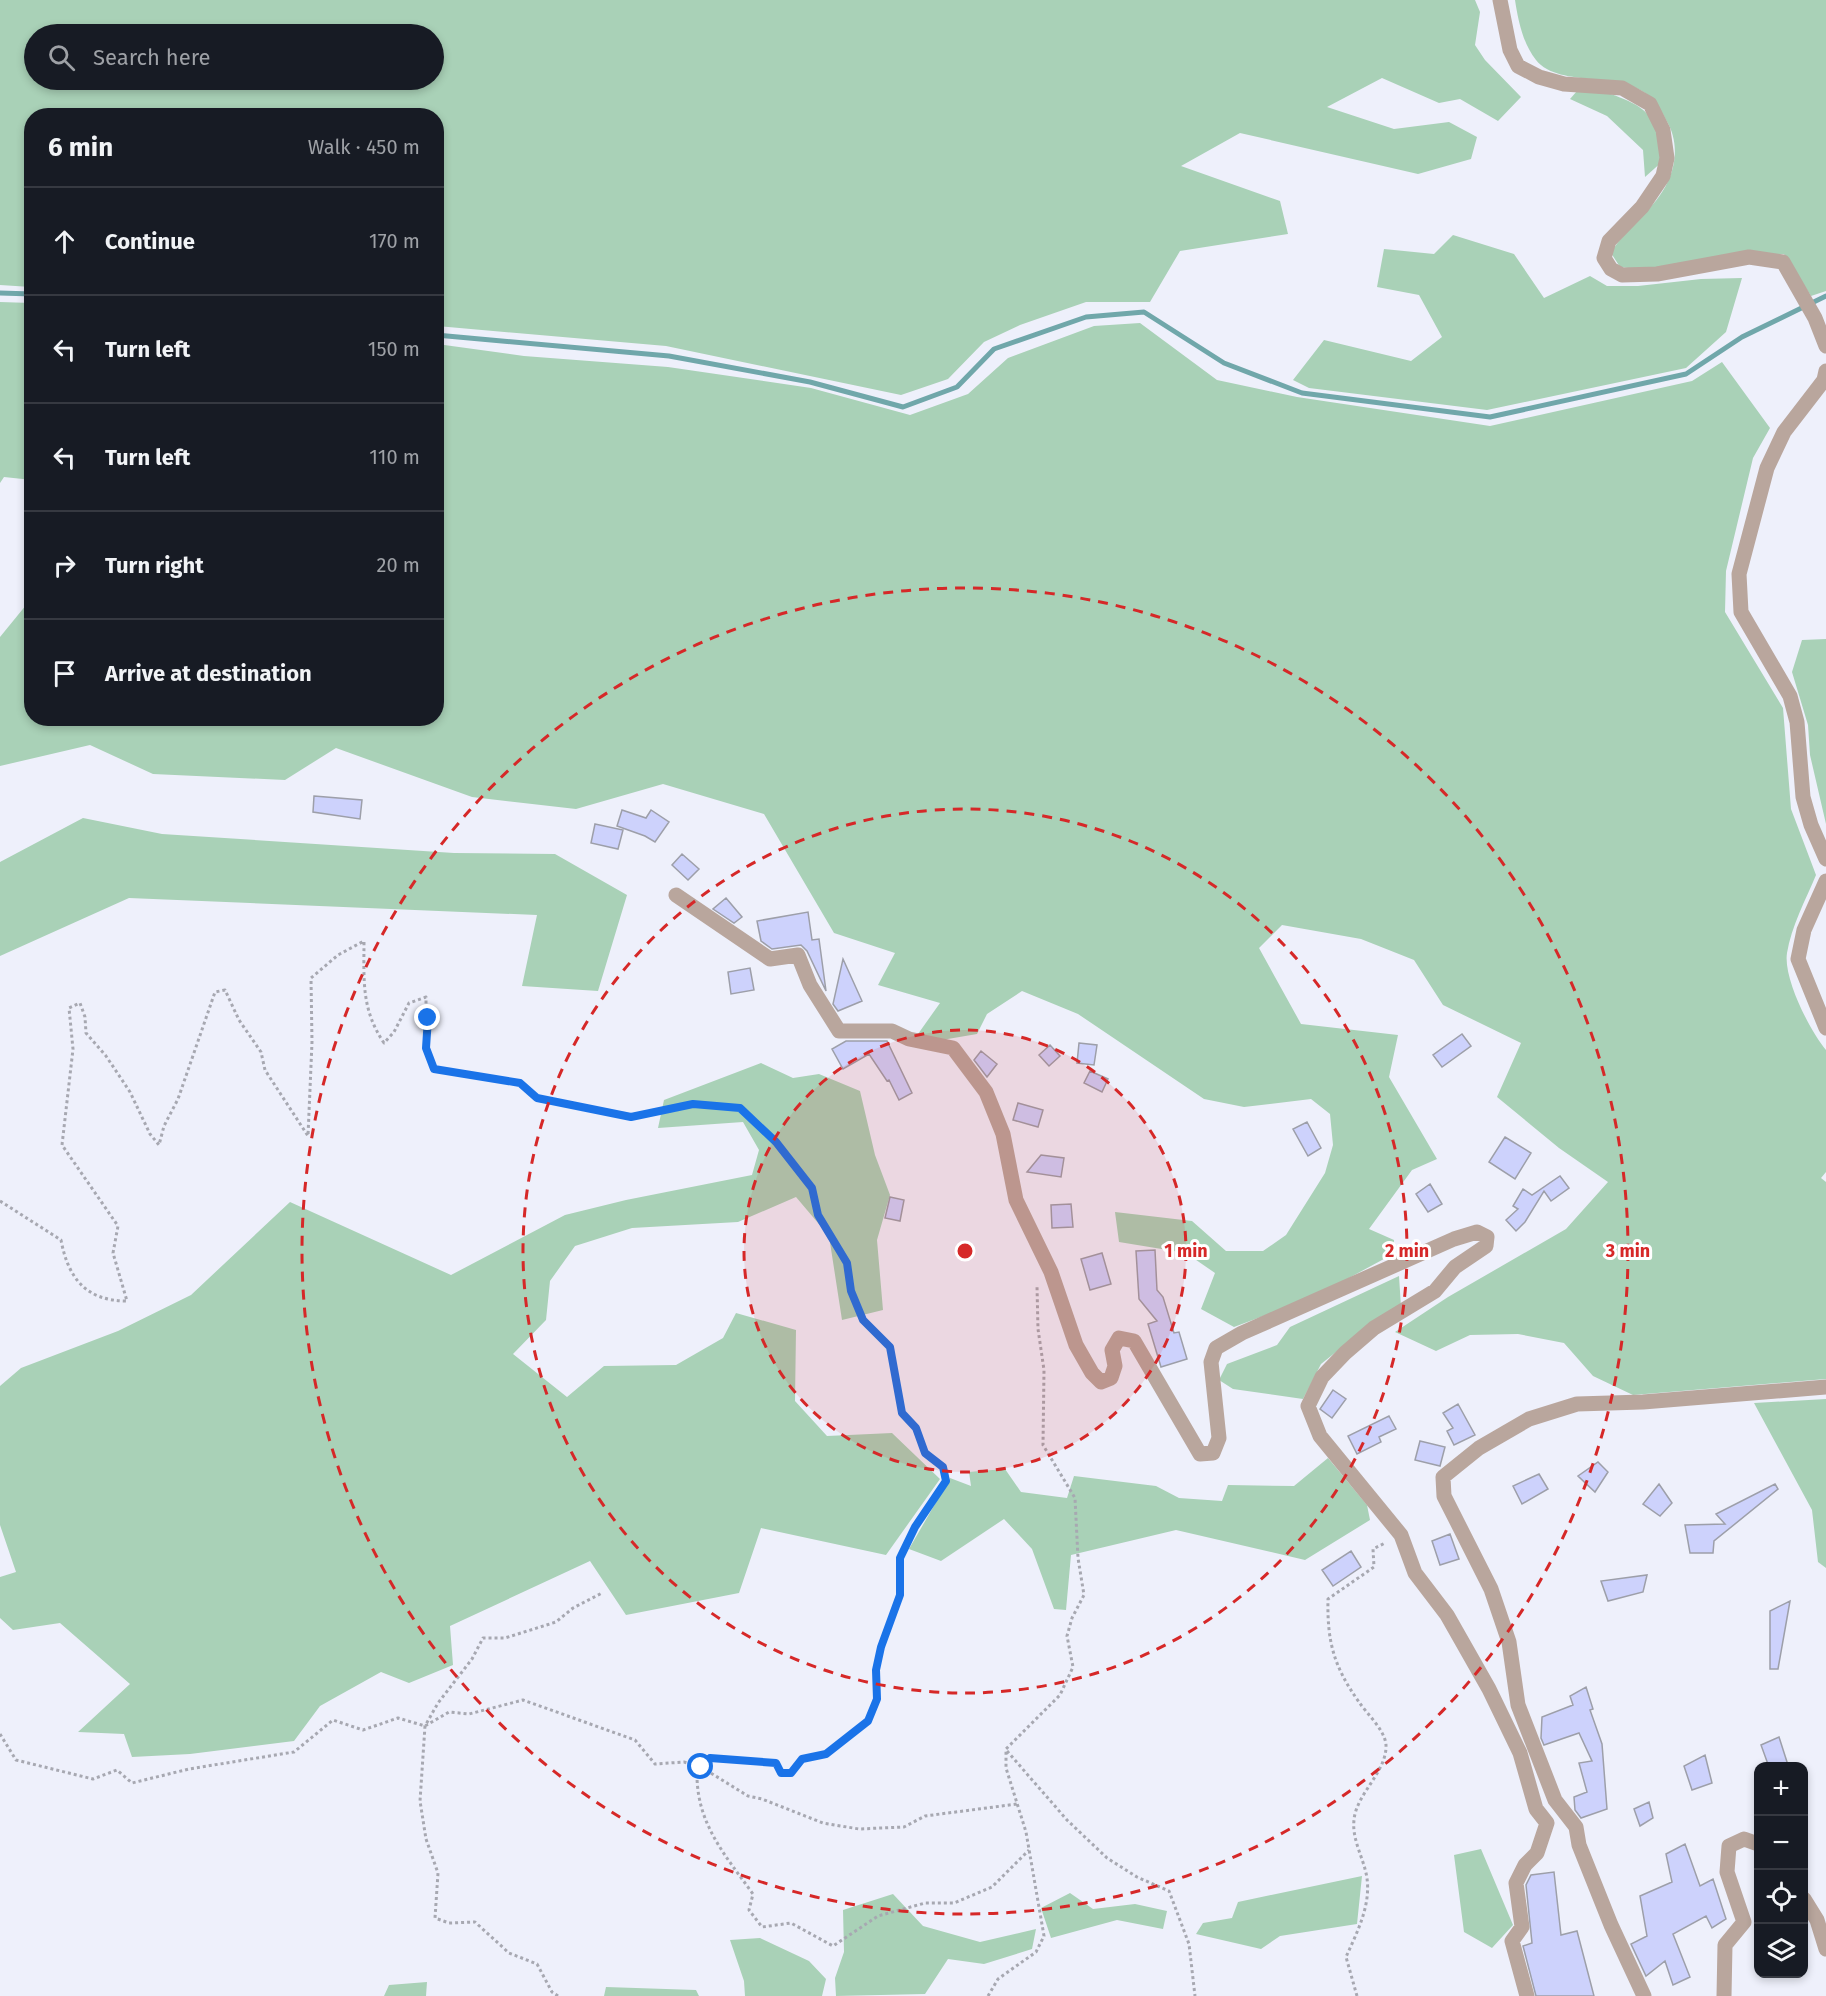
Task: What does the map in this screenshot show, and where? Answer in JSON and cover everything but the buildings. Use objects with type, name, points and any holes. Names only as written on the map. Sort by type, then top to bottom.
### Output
[{"type":"street","points":[[1500,0],[1510,50],[1518,66],[1539,77],[1564,84],[1622,88],[1650,104],[1663,130],[1667,158],[1664,176],[1642,207],[1610,241],[1604,258],[1611,269],[1622,275],[1657,274],[1749,257],[1783,262],[1815,318],[1826,346]]},
{"type":"street","points":[[1826,371],[1824,380],[1784,432],[1767,468],[1739,574],[1741,612],[1790,696],[1797,722],[1803,797],[1811,825],[1826,859]]},
{"type":"street","points":[[1826,881],[1804,930],[1798,959],[1826,1028]]},
{"type":"street","points":[[676,895],[770,959],[798,955],[810,985],[839,1030],[892,1031],[909,1039],[953,1048],[986,1092],[1003,1134],[1016,1200],[1051,1272],[1076,1345],[1092,1373],[1101,1382],[1111,1378],[1115,1366],[1112,1350],[1119,1338],[1134,1341],[1200,1454],[1213,1453],[1219,1438],[1211,1362],[1216,1348],[1242,1334],[1454,1239],[1477,1232],[1487,1237],[1486,1246],[1455,1267],[1435,1291],[1374,1328],[1345,1353],[1322,1377],[1308,1406],[1320,1436],[1401,1535],[1415,1573],[1447,1615],[1489,1689],[1520,1753],[1536,1809],[1547,1823],[1537,1853],[1525,1865],[1516,1883],[1522,1927],[1512,1941],[1527,1996]]},
{"type":"street","points":[[1644,1996],[1611,1925],[1579,1845],[1576,1827],[1555,1800],[1518,1705],[1509,1642],[1491,1589],[1444,1496],[1443,1477],[1479,1448],[1529,1419],[1576,1404],[1643,1402],[1826,1387]]},
{"type":"street","points":[[1724,1996],[1725,1945],[1744,1922],[1727,1872],[1729,1846],[1744,1839],[1754,1843]]},
{"type":"street","points":[[1808,1906],[1817,1920],[1826,1949]]},
{"type":"path","points":[[0,1201],[61,1240],[65,1260],[74,1280],[94,1293],[127,1301],[113,1253],[118,1226],[62,1145],[74,1049],[69,1008],[80,1003],[86,1033],[106,1056],[130,1092],[150,1134],[159,1145],[164,1126],[178,1099],[215,992],[225,990],[239,1020],[261,1052],[265,1070],[308,1136],[312,1042],[311,978],[338,955],[364,941],[364,998],[373,1027],[384,1043],[394,1032],[409,1003],[426,997],[426,1048],[434,1069],[520,1083],[537,1098],[631,1117],[693,1104],[740,1108],[776,1142],[812,1188],[818,1215],[847,1263],[851,1291],[863,1320],[890,1347],[902,1413],[916,1428],[925,1453],[943,1467],[946,1481],[915,1527],[900,1558],[900,1595],[881,1647],[876,1670],[877,1699],[868,1721],[826,1754],[802,1759],[791,1773],[781,1773],[776,1763],[710,1758],[697,1772],[697,1788],[711,1836],[753,1894],[749,1910],[762,1927],[791,1923],[833,1946],[878,1916],[925,1903],[954,1904],[992,1887],[1029,1850]]},
{"type":"path","points":[[988,1996],[998,1979],[1036,1952],[1044,1935],[1029,1850],[1006,1768],[1006,1749],[1023,1729],[1060,1695],[1073,1668],[1067,1636],[1072,1618],[1084,1594],[1078,1558],[1075,1498],[1043,1445],[1044,1370],[1038,1329],[1037,1277]]},
{"type":"path","points":[[1358,1996],[1346,1957],[1362,1922],[1367,1892],[1366,1873],[1355,1835],[1353,1818],[1383,1759],[1386,1744],[1381,1732],[1342,1675],[1332,1653],[1328,1626],[1328,1599],[1374,1567],[1374,1549],[1401,1535]]},
{"type":"path","points":[[558,1996],[552,1992],[537,1964],[509,1953],[475,1922],[449,1923],[435,1918],[438,1873],[426,1839],[420,1801],[425,1726],[438,1703],[472,1659],[483,1638],[505,1638],[556,1622],[573,1608],[602,1593]]},
{"type":"path","points":[[0,1734],[16,1760],[93,1779],[117,1770],[132,1783],[189,1769],[294,1752],[333,1720],[363,1730],[398,1718],[425,1726],[448,1712],[469,1714],[523,1700],[635,1740],[656,1764],[684,1762],[701,1767],[748,1796],[762,1798],[823,1823],[860,1829],[904,1827],[925,1816],[1017,1804]]},
{"type":"path","points":[[1006,1749],[1066,1820],[1107,1858],[1137,1877],[1169,1891],[1189,1944],[1195,1996]]},
{"type":"green space","points":[[0,0],[1475,0],[1480,12],[1475,45],[1485,60],[1521,97],[1498,121],[1460,99],[1439,103],[1382,78],[1327,107],[1394,129],[1449,122],[1477,137],[1471,159],[1418,174],[1240,133],[1181,166],[1280,201],[1288,234],[1180,251],[1150,302],[1086,302],[1020,325],[984,342],[948,379],[901,395],[666,346],[444,327],[444,108],[24,108],[24,287],[0,285]]},
{"type":"green space","points":[[1515,0],[1826,0],[1826,291],[1811,296],[1784,254],[1747,254],[1653,271],[1620,267],[1611,253],[1663,191],[1671,174],[1675,150],[1670,127],[1658,105],[1642,91],[1611,81],[1561,74],[1547,69],[1536,60],[1524,39]]},
{"type":"green space","points":[[1600,90],[1639,106],[1652,120],[1661,143],[1664,160],[1645,177],[1643,150],[1607,116],[1570,99],[1577,91]]},
{"type":"green space","points":[[1453,235],[1514,254],[1544,298],[1590,276],[1607,286],[1638,286],[1701,279],[1742,278],[1726,332],[1686,368],[1487,410],[1309,388],[1293,380],[1324,340],[1411,361],[1442,337],[1419,295],[1377,287],[1384,249],[1434,254]]},
{"type":"green space","points":[[0,302],[24,303],[24,479],[4,477],[0,483]]},
{"type":"green space","points":[[1140,323],[1217,380],[1297,397],[1490,426],[1692,381],[1722,362],[1770,428],[1753,458],[1726,571],[1725,612],[1783,708],[1791,809],[1816,875],[1792,933],[1787,964],[1799,1004],[1826,1050],[1826,1172],[1821,1178],[1826,1182],[1826,1379],[1633,1395],[1593,1376],[1564,1343],[1518,1334],[1470,1335],[1436,1351],[1395,1332],[1448,1297],[1566,1229],[1608,1182],[1559,1148],[1497,1097],[1521,1043],[1443,1005],[1414,960],[1361,939],[1282,925],[1259,948],[1301,1024],[1398,1035],[1389,1077],[1437,1159],[1412,1170],[1369,1229],[1394,1240],[1393,1254],[1314,1297],[1234,1327],[1201,1309],[1215,1273],[1186,1253],[1119,1242],[1115,1212],[1192,1221],[1226,1251],[1263,1251],[1286,1235],[1325,1173],[1333,1145],[1330,1114],[1311,1099],[1244,1107],[1204,1099],[1078,1014],[1022,991],[987,1014],[977,1034],[942,1040],[918,1034],[940,1003],[878,985],[895,953],[834,933],[764,814],[663,784],[576,809],[472,797],[336,748],[285,780],[153,774],[90,745],[0,766],[0,637],[24,608],[24,726],[444,726],[444,345],[524,356],[668,367],[811,388],[910,415],[968,394],[1008,358],[1094,326]]},
{"type":"green space","points":[[1826,639],[1826,824],[1810,755],[1808,725],[1792,672],[1802,640]]},
{"type":"green space","points":[[83,818],[162,834],[454,853],[555,854],[627,895],[598,991],[522,986],[537,915],[129,898],[0,956],[0,862]]},
{"type":"green space","points":[[761,1063],[793,1078],[819,1074],[860,1091],[875,1155],[890,1195],[877,1240],[883,1310],[842,1320],[829,1236],[796,1197],[738,1222],[632,1228],[575,1246],[550,1281],[546,1320],[513,1354],[567,1397],[604,1366],[676,1365],[723,1338],[736,1313],[796,1330],[795,1401],[827,1436],[892,1433],[940,1479],[886,1555],[761,1528],[739,1593],[626,1615],[590,1561],[450,1626],[453,1665],[409,1683],[381,1672],[320,1706],[294,1741],[190,1754],[132,1757],[124,1734],[78,1732],[130,1684],[60,1623],[13,1630],[0,1618],[0,1577],[16,1572],[0,1525],[0,1386],[21,1368],[118,1331],[191,1295],[290,1202],[451,1275],[565,1215],[626,1200],[752,1175],[759,1150],[743,1122],[658,1128],[664,1100]]},
{"type":"green space","points":[[1399,1276],[1401,1307],[1356,1336],[1321,1364],[1303,1399],[1233,1389],[1219,1380],[1227,1364],[1277,1345],[1290,1327]]},
{"type":"green space","points":[[1826,1399],[1826,1568],[1818,1562],[1812,1510],[1754,1403]]},
{"type":"green space","points":[[1328,1458],[1367,1505],[1370,1520],[1305,1560],[1176,1530],[1071,1555],[1066,1610],[1054,1609],[1032,1549],[1004,1519],[941,1561],[909,1549],[950,1478],[971,1486],[969,1472],[1005,1469],[1021,1492],[1067,1498],[1074,1476],[1156,1486],[1179,1498],[1222,1501],[1228,1485],[1294,1486]]},
{"type":"green space","points":[[1481,1849],[1513,1925],[1492,1948],[1464,1932],[1454,1855]]},
{"type":"green space","points":[[1362,1876],[1357,1924],[1280,1936],[1261,1949],[1196,1934],[1203,1923],[1232,1918],[1238,1902]]},
{"type":"green space","points":[[1070,1893],[1093,1909],[1135,1904],[1167,1911],[1163,1929],[1117,1920],[1051,1938],[1041,1908]]},
{"type":"green space","points":[[893,1894],[923,1926],[980,1942],[1036,1929],[1032,1949],[984,1964],[948,1959],[925,1994],[836,1996],[835,1978],[844,1952],[843,1910]]},
{"type":"green space","points":[[760,1938],[809,1961],[826,1979],[822,1996],[745,1996],[744,1981],[730,1940]]},
{"type":"green space","points":[[427,1982],[426,1996],[384,1996],[389,1985]]},
{"type":"green space","points":[[606,1987],[696,1990],[699,1996],[604,1996]]},
{"type":"waterway","points":[[0,293],[24,294]]},
{"type":"waterway","points":[[444,336],[669,356],[810,382],[903,407],[957,387],[994,349],[1086,317],[1144,312],[1224,363],[1302,393],[1490,417],[1686,374],[1742,337],[1826,296]]},
{"type":"route","points":[[428,1018],[426,1048],[434,1069],[520,1083],[537,1098],[631,1117],[693,1104],[740,1108],[776,1142],[812,1188],[818,1215],[847,1263],[851,1291],[863,1320],[890,1347],[902,1413],[916,1428],[925,1453],[943,1467],[946,1481],[915,1527],[900,1558],[900,1595],[881,1647],[876,1670],[877,1699],[868,1721],[826,1754],[802,1759],[791,1773],[781,1773],[776,1763],[731,1759],[710,1758],[701,1767]]}]
